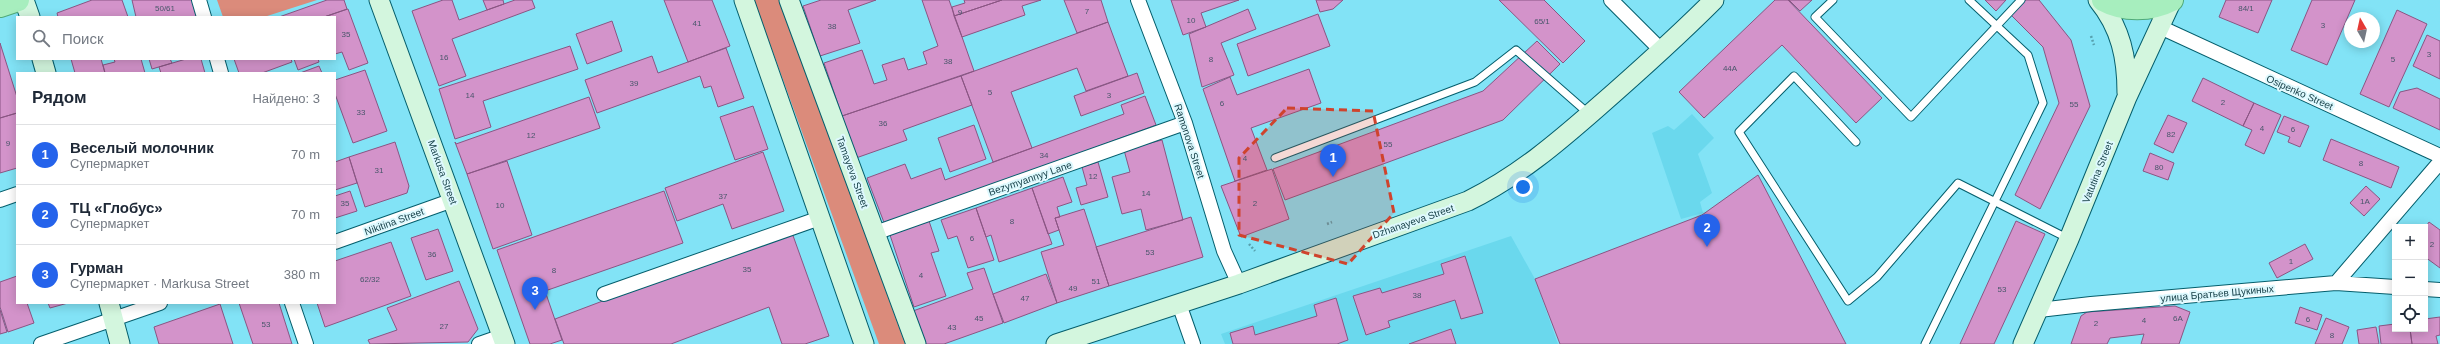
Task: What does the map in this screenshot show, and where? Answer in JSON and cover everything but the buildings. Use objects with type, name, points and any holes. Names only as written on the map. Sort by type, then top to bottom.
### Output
[{"type":"main road","points":[[0,6],[18,0]]},
{"type":"main road","points":[[24,0],[30,16]]},
{"type":"main road","name":"Markusa Street","points":[[379,0],[503,340]]},
{"type":"main road","points":[[744,0],[864,344]]},
{"type":"main road","name":"Tamayeva Street","points":[[789,0],[916,344]]},
{"type":"main road","name":"Dzhanayeva Street","points":[[1056,344],[1239,284],[1468,201],[1496,188],[1547,152],[1662,51],[1714,0]]},
{"type":"main road","points":[[2098,0],[2115,25],[2122,43],[2127,67],[2127,97]]},
{"type":"main road","points":[[2103,0],[2115,7],[2143,8],[2161,6],[2172,0]]},
{"type":"main road","name":"Vatutina Street","points":[[2024,344],[2127,97],[2172,0]]},
{"type":"main road","points":[[42,60],[46,72]]},
{"type":"main road","points":[[111,311],[120,344]]},
{"type":"street","points":[[199,0],[204,16]]},
{"type":"street","name":"Ramonova Street","points":[[1138,0],[1186,123],[1224,251],[1239,284]]},
{"type":"street","points":[[1611,0],[1662,51]]},
{"type":"street","name":"Osipenko Street","points":[[2160,27],[2440,156]]},
{"type":"street","points":[[217,60],[221,72]]},
{"type":"street","name":"Bezymyannyy Lane","points":[[875,233],[1186,123]]},
{"type":"street","points":[[2336,283],[2440,162]]},
{"type":"street","points":[[0,200],[16,194]]},
{"type":"street","name":"Nikitina Street","points":[[336,242],[453,200]]},
{"type":"street","points":[[604,294],[820,218]]},
{"type":"street","name":"улица Братьев Щукиных","points":[[2039,310],[2091,304],[2336,283],[2392,287]]},
{"type":"street","points":[[2428,289],[2440,290]]},
{"type":"street","points":[[41,344],[111,311],[154,304]]},
{"type":"street","points":[[292,304],[306,344]]},
{"type":"street","points":[[1179,304],[1193,344]]},
{"type":"street","points":[[479,344],[503,340]]},
{"type":"lane","points":[[1833,0],[1815,17],[1911,117],[2021,0]]},
{"type":"lane","points":[[1925,344],[2043,103],[2028,55],[1996,27],[1969,0]]},
{"type":"lane","points":[[1275,158],[1475,82],[1516,50],[1590,114]]},
{"type":"lane","points":[[1856,142],[1794,76],[1739,132],[1848,301],[1877,277],[1958,183],[2069,239]]},
{"type":"path","points":[[2091,36],[2094,45]]},
{"type":"path","points":[[1326,224],[1332,222]]},
{"type":"path","points":[[1249,244],[1255,251]]},
{"type":"highlighted area","points":[[1287,108],[1373,111],[1394,213],[1348,264],[1239,235],[1239,158]]},
{"type":"shaded area","points":[[217,0],[317,0],[267,16],[223,16]]},
{"type":"shaded area","points":[[754,0],[780,0],[905,344],[879,344]]},
{"type":"shaded area","points":[[1692,114],[1714,138],[1698,154],[1712,193],[1700,202],[1703,213],[1681,219],[1652,133],[1668,126],[1674,130]]},
{"type":"shaded area","points":[[1511,236],[1535,279],[1558,344],[1225,344],[1221,334]]},
{"type":"place","name":"Веселый молочник","points":[[1333,177]]},
{"type":"place","name":"ТЦ «Глобус»","points":[[1707,247]]},
{"type":"place","name":"Гурман","points":[[535,310]]}]
